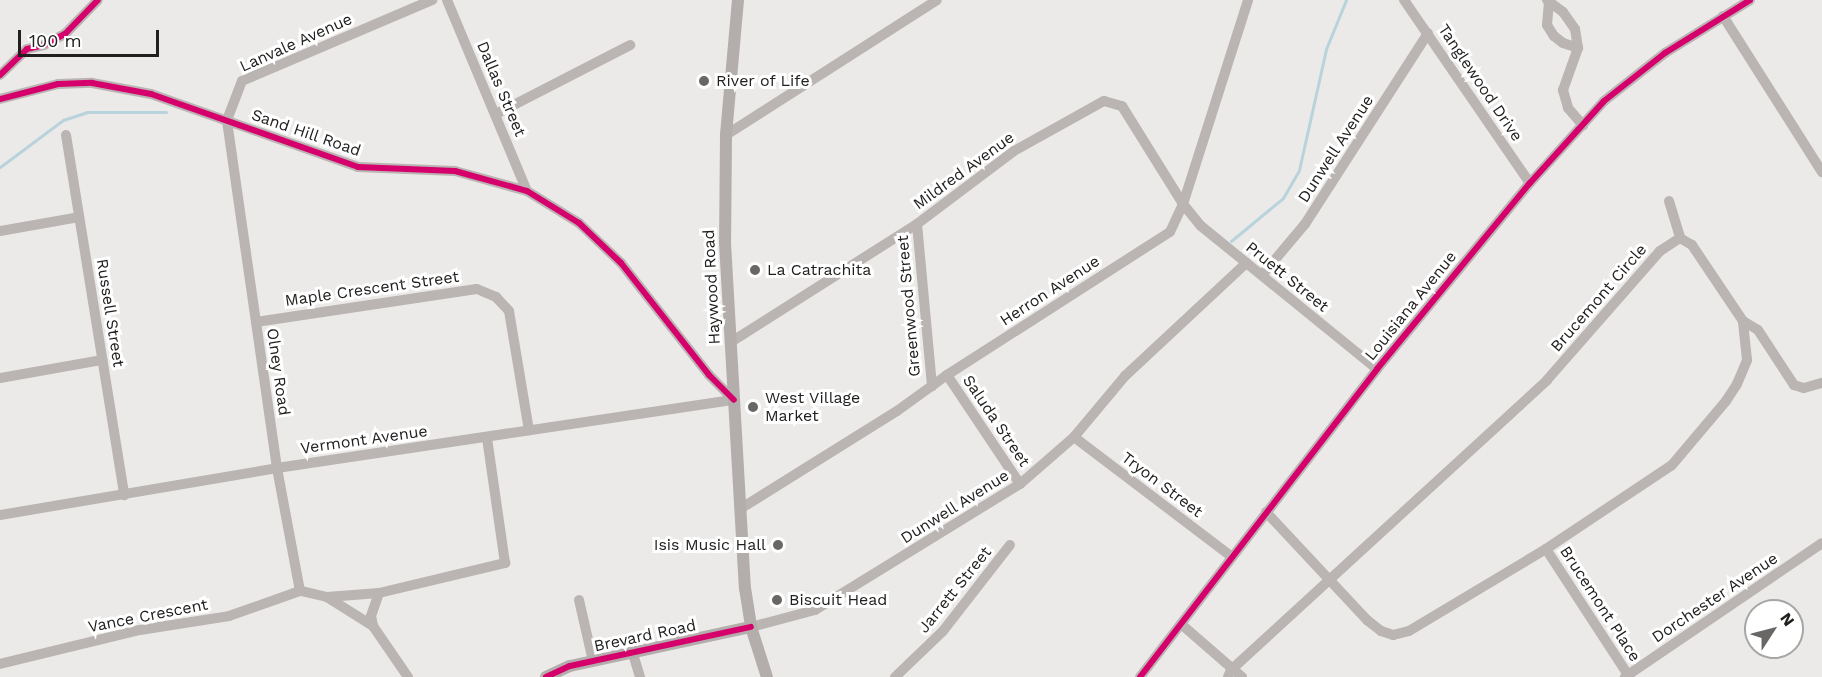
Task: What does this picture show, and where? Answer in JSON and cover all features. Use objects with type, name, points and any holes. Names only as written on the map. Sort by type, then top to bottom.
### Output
[{"type":"main road","name":"Haywood Road","points":[[738,0],[726,135],[725,243],[745,588],[751,627],[767,677]]},
{"type":"main road","name":"Brevard Road","points":[[546,677],[570,666],[751,627]]},
{"type":"street","points":[[0,75],[27,49],[44,45],[65,34],[98,0]]},
{"type":"street","name":"Lanvale Avenue","points":[[228,120],[242,81],[432,0]]},
{"type":"street","name":"Dallas Street","points":[[447,0],[527,191]]},
{"type":"street","points":[[726,135],[937,0]]},
{"type":"street","name":"Herron Avenue","points":[[740,509],[897,411],[947,375],[1170,232],[1183,204],[1248,0]]},
{"type":"street","name":"Tanglewood Drive","points":[[1404,0],[1530,183]]},
{"type":"street","name":"Louisiana Avenue","points":[[1140,677],[1377,369],[1530,183],[1604,101],[1645,67],[1750,0]]},
{"type":"street","points":[[1548,1],[1547,25],[1554,36],[1563,43],[1578,48]]},
{"type":"street","points":[[1548,1],[1563,12],[1575,28],[1578,48],[1563,90],[1568,108],[1583,125]]},
{"type":"street","points":[[1723,16],[1822,172]]},
{"type":"street","name":"Dunwell Avenue","points":[[1262,275],[1305,224],[1428,33]]},
{"type":"street","points":[[496,114],[630,45]]},
{"type":"street","name":"Sand Hill Road","points":[[0,99],[58,84],[92,83],[151,94],[358,167],[455,171],[527,191],[579,223],[614,255],[708,375],[734,400]]},
{"type":"street","name":"Mildred Avenue","points":[[731,342],[917,224],[1014,151],[1104,101],[1122,106],[1183,204]]},
{"type":"street","name":"Olney Road","points":[[228,120],[277,468],[300,591]]},
{"type":"street","name":"Russell Street","points":[[66,135],[124,495]]},
{"type":"street","points":[[1669,201],[1680,238],[1692,245],[1743,321],[1758,330],[1794,386],[1804,388],[1822,383]]},
{"type":"street","name":"Pruett Street","points":[[1183,204],[1201,226],[1377,369]]},
{"type":"street","points":[[0,231],[79,217]]},
{"type":"street","name":"Greenwood Street","points":[[917,224],[932,386]]},
{"type":"street","name":"Brucemont Circle","points":[[1229,673],[1547,380],[1659,251],[1680,238]]},
{"type":"street","name":"Dunwell Avenue","points":[[751,627],[815,610],[1020,484],[1074,437],[1125,376],[1246,263]]},
{"type":"street","name":"Maple Crescent Street","points":[[256,322],[477,289],[496,297],[509,311],[529,430]]},
{"type":"street","points":[[1266,512],[1367,620],[1381,631],[1393,635],[1409,632],[1546,549],[1672,465],[1726,401],[1737,384],[1747,360],[1743,321]]},
{"type":"street","points":[[0,378],[102,360]]},
{"type":"street","name":"Saluda Street","points":[[947,375],[1020,484]]},
{"type":"street","name":"Vermont Avenue","points":[[0,515],[277,468],[734,400]]},
{"type":"street","name":"Tryon Street","points":[[1074,437],[1232,557]]},
{"type":"street","points":[[300,591],[327,597],[379,593],[505,563],[487,438]]},
{"type":"street","name":"Dorchester Avenue","points":[[1626,676],[1822,543]]},
{"type":"street","name":"Jarrett Street","points":[[895,677],[943,631],[1010,545]]},
{"type":"street","name":"Brucemont Place","points":[[1546,549],[1626,676]]},
{"type":"street","name":"Vance Crescent","points":[[0,664],[140,630],[229,616],[300,591]]},
{"type":"street","points":[[373,627],[371,616],[379,593]]},
{"type":"street","points":[[327,597],[373,627],[408,677]]},
{"type":"street","points":[[579,600],[593,661]]},
{"type":"street","points":[[1181,624],[1229,673],[1242,677]]},
{"type":"street","points":[[633,654],[640,677]]},
{"type":"waterway","points":[[1231,241],[1283,198],[1299,170],[1326,49],[1346,0]]},
{"type":"waterway","points":[[0,167],[63,120],[87,112],[166,112]]},
{"type":"cycle path","points":[[0,75],[27,49],[44,45],[65,34],[98,0]]},
{"type":"cycle path","points":[[1140,677],[1377,369],[1530,183],[1604,101],[1665,53],[1750,0]]},
{"type":"cycle path","points":[[0,99],[58,84],[92,83],[151,94],[358,167],[455,171],[527,191],[579,223],[621,263],[709,375],[734,400]]},
{"type":"cycle path","points":[[546,677],[570,666],[751,627]]},
{"type":"place","name":"River of Life","points":[[704,81]]},
{"type":"place","name":"La Catrachita","points":[[755,270]]},
{"type":"place","name":"West Village Market","points":[[753,407]]},
{"type":"place","name":"Isis Music Hall","points":[[778,545]]},
{"type":"place","name":"Biscuit Head","points":[[777,600]]}]
